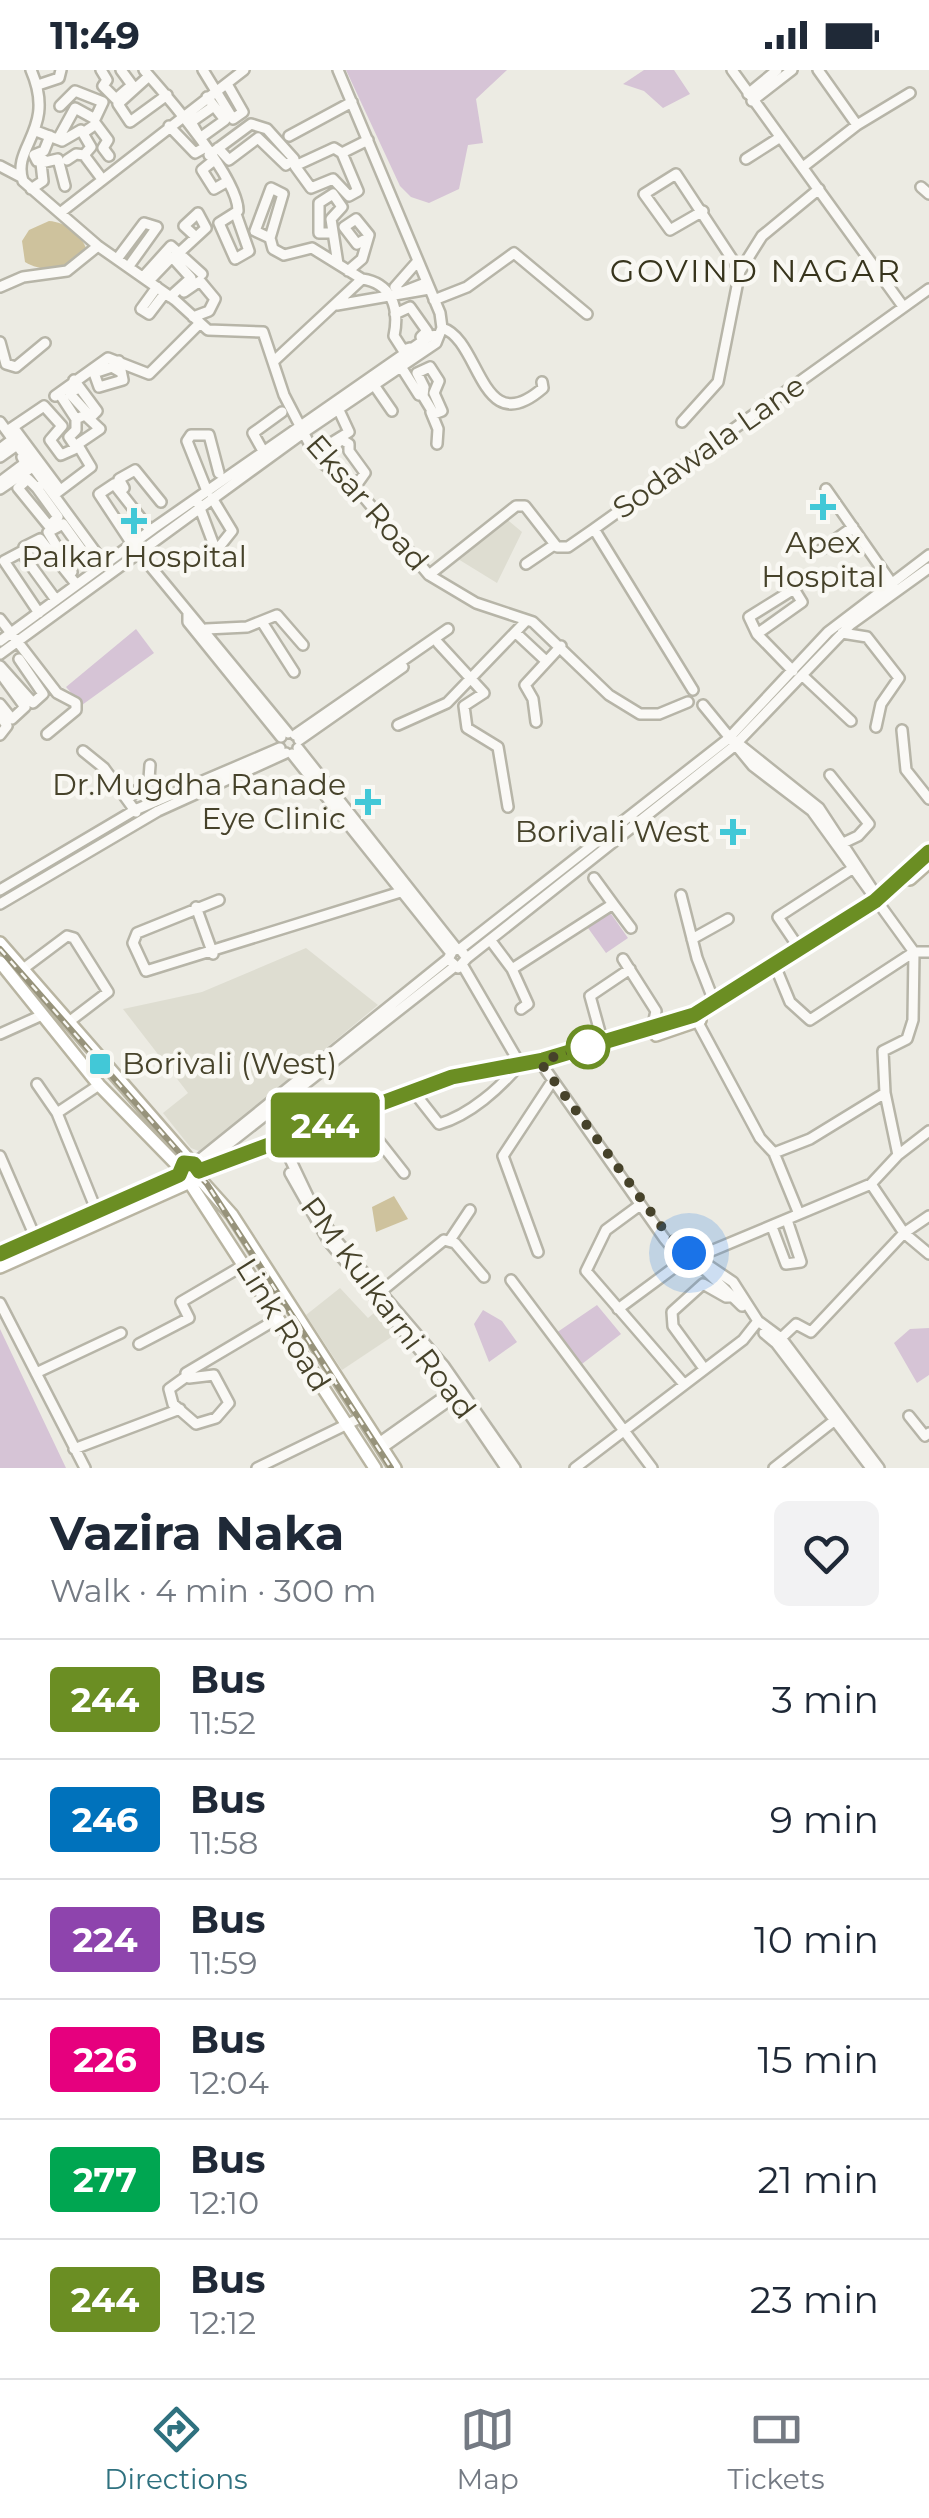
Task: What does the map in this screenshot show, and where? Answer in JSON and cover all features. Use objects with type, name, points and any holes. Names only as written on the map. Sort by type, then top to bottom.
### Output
[{"type":"main road","points":[[611,1045],[696,1018],[878,901],[929,852]]},
{"type":"main road","points":[[0,1267],[192,1172],[278,1146],[452,1077],[543,1064],[696,1018],[778,974],[929,862]]},
{"type":"main road","name":"Link Road","points":[[0,943],[70,1021],[192,1172],[277,1319],[375,1468]]},
{"type":"main road","name":"Link Road","points":[[0,962],[99,1085],[192,1172]]},
{"type":"main road","points":[[192,1172],[232,1214],[395,1468]]},
{"type":"main road","points":[[0,1254],[99,1218]]},
{"type":"street","points":[[21,177],[41,110],[32,70]]},
{"type":"street","points":[[38,84],[59,78],[61,70]]},
{"type":"street","points":[[100,70],[108,80]]},
{"type":"street","points":[[120,70],[133,82],[116,100],[103,86],[120,70]]},
{"type":"street","points":[[203,70],[221,93]]},
{"type":"street","points":[[188,116],[202,138],[225,122],[221,70]]},
{"type":"street","points":[[60,213],[169,126],[201,109],[244,70]]},
{"type":"street","points":[[338,70],[417,262],[416,290]]},
{"type":"street","points":[[732,70],[902,305]]},
{"type":"street","points":[[750,98],[778,70]]},
{"type":"street","points":[[750,98],[792,70]]},
{"type":"street","points":[[818,70],[857,125]]},
{"type":"street","points":[[165,97],[149,104],[132,122],[117,108],[146,75],[188,116],[239,204],[236,214],[249,250],[235,259],[219,223],[236,214]]},
{"type":"street","points":[[36,132],[54,138],[79,132],[96,122],[104,102],[77,91],[61,104]]},
{"type":"street","points":[[803,167],[857,125],[910,93]]},
{"type":"street","points":[[290,136],[352,102]]},
{"type":"street","points":[[64,186],[60,161],[38,162],[34,154],[44,152],[75,108],[96,122],[108,140],[103,148],[109,156]]},
{"type":"street","points":[[169,126],[195,153],[213,159],[229,160],[258,138],[286,165],[294,158],[267,129],[255,124],[213,159],[202,170],[214,188],[226,182]]},
{"type":"street","points":[[67,160],[91,147],[79,132]]},
{"type":"street","points":[[746,159],[779,138]]},
{"type":"street","points":[[342,153],[368,140]]},
{"type":"street","points":[[356,193],[346,195],[333,179],[311,188],[294,166],[334,148],[342,153],[362,206]]},
{"type":"street","points":[[81,155],[102,179]]},
{"type":"street","points":[[31,188],[44,183],[40,165],[51,161]]},
{"type":"street","points":[[0,166],[21,177],[98,246],[151,281],[196,321],[227,334],[263,332],[274,361],[362,279]]},
{"type":"street","points":[[702,211],[670,230],[644,194],[674,172],[702,211],[740,271]]},
{"type":"street","points":[[270,238],[283,194],[271,188],[255,230],[270,238],[277,253],[284,256],[312,248],[362,279],[382,282],[395,314],[394,336],[406,350],[426,330],[410,307],[395,314]]},
{"type":"street","points":[[682,422],[718,382],[740,271],[762,236],[819,189]]},
{"type":"street","points":[[117,258],[144,222],[157,228],[151,281]]},
{"type":"street","points":[[330,233],[338,264]]},
{"type":"street","points":[[180,252],[196,237]]},
{"type":"street","points":[[348,270],[362,259],[367,248],[364,240]]},
{"type":"street","points":[[149,243],[137,262],[151,281]]},
{"type":"street","points":[[0,287],[23,277],[67,270],[98,246]]},
{"type":"street","points":[[151,281],[168,246],[202,274]]},
{"type":"street","points":[[417,262],[396,285],[398,292],[416,290],[434,300],[468,287],[514,254],[587,314]]},
{"type":"street","points":[[76,419],[57,394],[77,384],[108,358],[119,366],[150,374],[215,303],[200,282],[151,281]]},
{"type":"street","name":"Sodawala Lane","points":[[703,705],[704,694],[693,690],[594,529],[754,418],[929,288]]},
{"type":"street","points":[[338,304],[391,298],[416,290]]},
{"type":"street","points":[[434,300],[440,332]]},
{"type":"street","points":[[0,641],[16,636],[210,495],[227,478],[440,332],[457,336],[488,392],[515,404],[524,403],[543,388],[542,382]]},
{"type":"street","points":[[0,342],[6,364],[16,367],[45,343]]},
{"type":"street","name":"Eksar Road","points":[[274,361],[284,395],[316,453],[355,487],[429,575],[476,603],[533,622],[609,696],[640,714],[659,714],[688,702]]},
{"type":"street","points":[[337,406],[374,385],[398,363]]},
{"type":"street","points":[[398,363],[436,421],[438,444]]},
{"type":"street","points":[[92,369],[100,388],[123,380],[119,366]]},
{"type":"street","points":[[430,367],[439,382],[434,396],[442,409],[436,414],[423,396],[420,398],[418,373],[430,367]]},
{"type":"street","points":[[374,385],[392,411]]},
{"type":"street","points":[[0,458],[6,435],[44,406],[62,426],[50,440],[61,455],[79,447],[92,467],[57,500]]},
{"type":"street","points":[[316,453],[348,432],[337,406]]},
{"type":"street","points":[[262,456],[252,433],[282,412]]},
{"type":"street","points":[[6,435],[34,466],[41,485]]},
{"type":"street","points":[[3,483],[26,462],[6,435]]},
{"type":"street","points":[[6,435],[57,500],[86,556]]},
{"type":"street","points":[[198,503],[209,538],[219,550],[232,531],[210,495],[187,441],[190,435],[209,436],[227,478]]},
{"type":"street","points":[[330,452],[340,439],[349,444],[349,451],[365,472],[355,487]]},
{"type":"street","points":[[18,472],[34,466]]},
{"type":"street","points":[[152,529],[119,479],[135,470],[160,502]]},
{"type":"street","points":[[28,479],[57,500],[58,519],[46,525],[18,488],[28,479]]},
{"type":"street","points":[[152,529],[112,484],[100,497],[134,548],[188,614],[206,629],[368,848],[457,957],[519,1065],[504,1084],[458,1117],[439,1124],[414,1094]]},
{"type":"street","points":[[826,489],[895,587]]},
{"type":"street","points":[[429,575],[516,506],[525,506],[551,547]]},
{"type":"street","points":[[134,548],[152,529],[172,521]]},
{"type":"street","points":[[78,583],[48,532],[60,523],[77,535],[107,568]]},
{"type":"street","points":[[822,550],[854,528]]},
{"type":"street","points":[[526,564],[551,547],[568,547],[594,529]]},
{"type":"street","points":[[57,599],[24,547],[40,539],[78,583]]},
{"type":"street","points":[[38,613],[4,561],[21,552],[57,599]]},
{"type":"street","points":[[457,957],[491,941],[733,743],[798,674],[929,555]]},
{"type":"street","points":[[0,654],[38,613],[78,583],[107,568]]},
{"type":"street","points":[[798,674],[828,632],[929,568]]},
{"type":"street","points":[[757,634],[802,602],[794,589],[749,617],[757,634],[851,721]]},
{"type":"street","points":[[188,614],[188,622],[251,691]]},
{"type":"street","points":[[206,629],[281,616],[303,645]]},
{"type":"street","points":[[0,618],[57,693],[76,703],[76,710],[48,734]]},
{"type":"street","points":[[262,622],[294,672]]},
{"type":"street","points":[[398,725],[446,703],[526,622]]},
{"type":"street","points":[[0,904],[140,821],[290,744],[450,631]]},
{"type":"street","points":[[516,632],[546,661]]},
{"type":"street","points":[[842,633],[868,637],[899,678],[880,704],[876,727]]},
{"type":"street","points":[[431,646],[473,678],[484,692],[464,706],[467,728],[498,747],[508,807]]},
{"type":"street","points":[[536,722],[534,699],[524,685],[561,646]]},
{"type":"street","points":[[0,670],[33,703],[43,694],[19,659]]},
{"type":"street","points":[[27,671],[36,664]]},
{"type":"street","points":[[0,670],[26,708],[12,719],[0,704]]},
{"type":"street","points":[[693,690],[688,702],[695,707],[703,705],[733,743],[812,811],[914,952],[913,1020],[907,1039],[883,1052],[885,1093],[898,1154]]},
{"type":"street","points":[[0,716],[7,729],[0,735]]},
{"type":"street","points":[[902,730],[906,770],[929,799]]},
{"type":"street","points":[[192,1172],[457,957],[733,743]]},
{"type":"street","points":[[0,890],[134,810],[290,744]]},
{"type":"street","points":[[82,751],[104,768],[140,821]]},
{"type":"street","points":[[128,799],[149,779],[150,764]]},
{"type":"street","points":[[830,775],[869,824],[840,845]]},
{"type":"street","points":[[840,845],[852,869],[878,901]]},
{"type":"street","points":[[801,951],[778,917],[852,869]]},
{"type":"street","points":[[594,878],[631,928]]},
{"type":"street","points":[[218,900],[132,938],[139,959],[151,973],[403,892]]},
{"type":"street","points":[[681,895],[715,1004]]},
{"type":"street","points":[[512,969],[614,904]]},
{"type":"street","points":[[196,907],[214,954]]},
{"type":"street","points":[[692,939],[728,920]]},
{"type":"street","points":[[24,969],[66,936],[74,938],[108,992],[70,1021]]},
{"type":"street","points":[[491,941],[512,969],[528,1004],[521,1010]]},
{"type":"street","points":[[778,974],[790,1002],[810,1020],[914,952],[929,952]]},
{"type":"street","points":[[623,959],[656,1011],[652,1029]]},
{"type":"street","points":[[611,1045],[590,996],[630,969]]},
{"type":"street","points":[[0,1034],[40,1016]]},
{"type":"street","points":[[696,1018],[760,1138],[774,1153],[798,1214]]},
{"type":"street","points":[[543,1064],[678,1248],[734,1282],[756,1324]]},
{"type":"street","points":[[538,1252],[503,1156],[552,1080]]},
{"type":"street","points":[[37,1084],[58,1113],[99,1218]]},
{"type":"street","points":[[58,1113],[99,1085]]},
{"type":"street","points":[[774,1153],[810,1139],[885,1093]]},
{"type":"street","points":[[358,1114],[404,1173]]},
{"type":"street","points":[[248,1128],[278,1146]]},
{"type":"street","points":[[618,1309],[693,1257],[871,1184],[898,1154],[929,1131]]},
{"type":"street","name":"PM Kulkarni Road","points":[[278,1146],[312,1204],[378,1295],[458,1390],[515,1468]]},
{"type":"street","points":[[606,1153],[674,1250],[693,1257],[736,1296],[756,1324],[778,1340],[880,1468]]},
{"type":"street","points":[[0,1156],[36,1239]]},
{"type":"street","points":[[871,1184],[904,1233],[929,1254]]},
{"type":"street","points":[[640,1205],[606,1230],[586,1270],[682,1383]]},
{"type":"street","points":[[378,1295],[450,1240],[470,1210]]},
{"type":"street","points":[[778,1340],[796,1324],[811,1332],[904,1233],[929,1216]]},
{"type":"street","points":[[772,1227],[786,1264],[801,1262],[787,1220]]},
{"type":"street","points":[[450,1240],[484,1277]]},
{"type":"street","points":[[139,1344],[189,1318],[181,1302],[244,1264]]},
{"type":"street","points":[[511,1280],[652,1468]]},
{"type":"street","points":[[704,1367],[673,1326],[672,1312],[703,1284],[726,1296],[736,1296]]},
{"type":"street","points":[[0,1303],[85,1468]]},
{"type":"street","points":[[186,1376],[214,1375],[229,1403],[216,1418],[196,1424],[169,1397],[169,1390],[192,1366],[277,1319]]},
{"type":"street","points":[[575,1468],[743,1340],[756,1324]]},
{"type":"street","points":[[36,1373],[121,1334]]},
{"type":"street","points":[[778,1340],[871,1468]]},
{"type":"street","points":[[380,1446],[458,1390]]},
{"type":"street","name":"PM Kulkarni Road","points":[[458,1390],[506,1468]]},
{"type":"street","points":[[74,1450],[180,1409]]},
{"type":"street","points":[[909,1416],[924,1436],[929,1434]]},
{"type":"street","points":[[256,1468],[362,1417]]},
{"type":"street","points":[[774,1468],[835,1420]]},
{"type":"shaded area","points":[[346,70],[507,70],[476,99],[483,143],[468,145],[459,189],[429,203],[411,197],[400,186]]},
{"type":"shaded area","points":[[644,70],[674,70],[690,94],[663,108],[644,91],[623,84]]},
{"type":"shaded area","points":[[49,221],[72,230],[87,251],[50,269],[25,262],[22,241],[29,230]]},
{"type":"shaded area","points":[[504,517],[522,532],[497,583],[458,559]]},
{"type":"shaded area","points":[[136,629],[154,653],[82,705],[66,687]]},
{"type":"shaded area","points":[[609,911],[628,938],[606,953],[588,928]]},
{"type":"shaded area","points":[[306,948],[378,1005],[201,1152],[191,1148],[163,1113],[188,1093],[123,1009],[202,992]]},
{"type":"shaded area","points":[[394,1196],[408,1219],[376,1232],[372,1207]]},
{"type":"shaded area","points":[[340,1288],[368,1318],[380,1308],[399,1332],[342,1370],[306,1315]]},
{"type":"shaded area","points":[[597,1305],[621,1334],[578,1367],[556,1333]]},
{"type":"shaded area","points":[[483,1310],[502,1321],[517,1342],[489,1362],[474,1324]]},
{"type":"shaded area","points":[[929,1328],[929,1375],[917,1383],[894,1343],[910,1329]]},
{"type":"shaded area","points":[[0,1329],[66,1468],[0,1468]]},
{"type":"railway","points":[[0,949],[207,1184],[391,1468]]},
{"type":"bus line","name":"244","points":[[0,1254],[179,1175],[184,1163],[194,1164],[199,1171],[452,1077],[543,1060],[694,1015],[875,901],[929,852]]},
{"type":"place","name":"Apex Hospital","points":[[823,507]]},
{"type":"place","name":"Palkar Hospital","points":[[134,521]]},
{"type":"place","name":"Dr.Mugdha Ranade Eye Clinic","points":[[368,802]]},
{"type":"place","name":"Borivali West","points":[[733,832]]},
{"type":"place","name":"Borivali (West)","points":[[100,1064]]},
{"type":"district","name":"GOVIND NAGAR","points":[[756,271]]},
{"type":"route","points":[[588,1047],[543,1060],[543,1066],[667,1234],[678,1248],[689,1253]]}]
